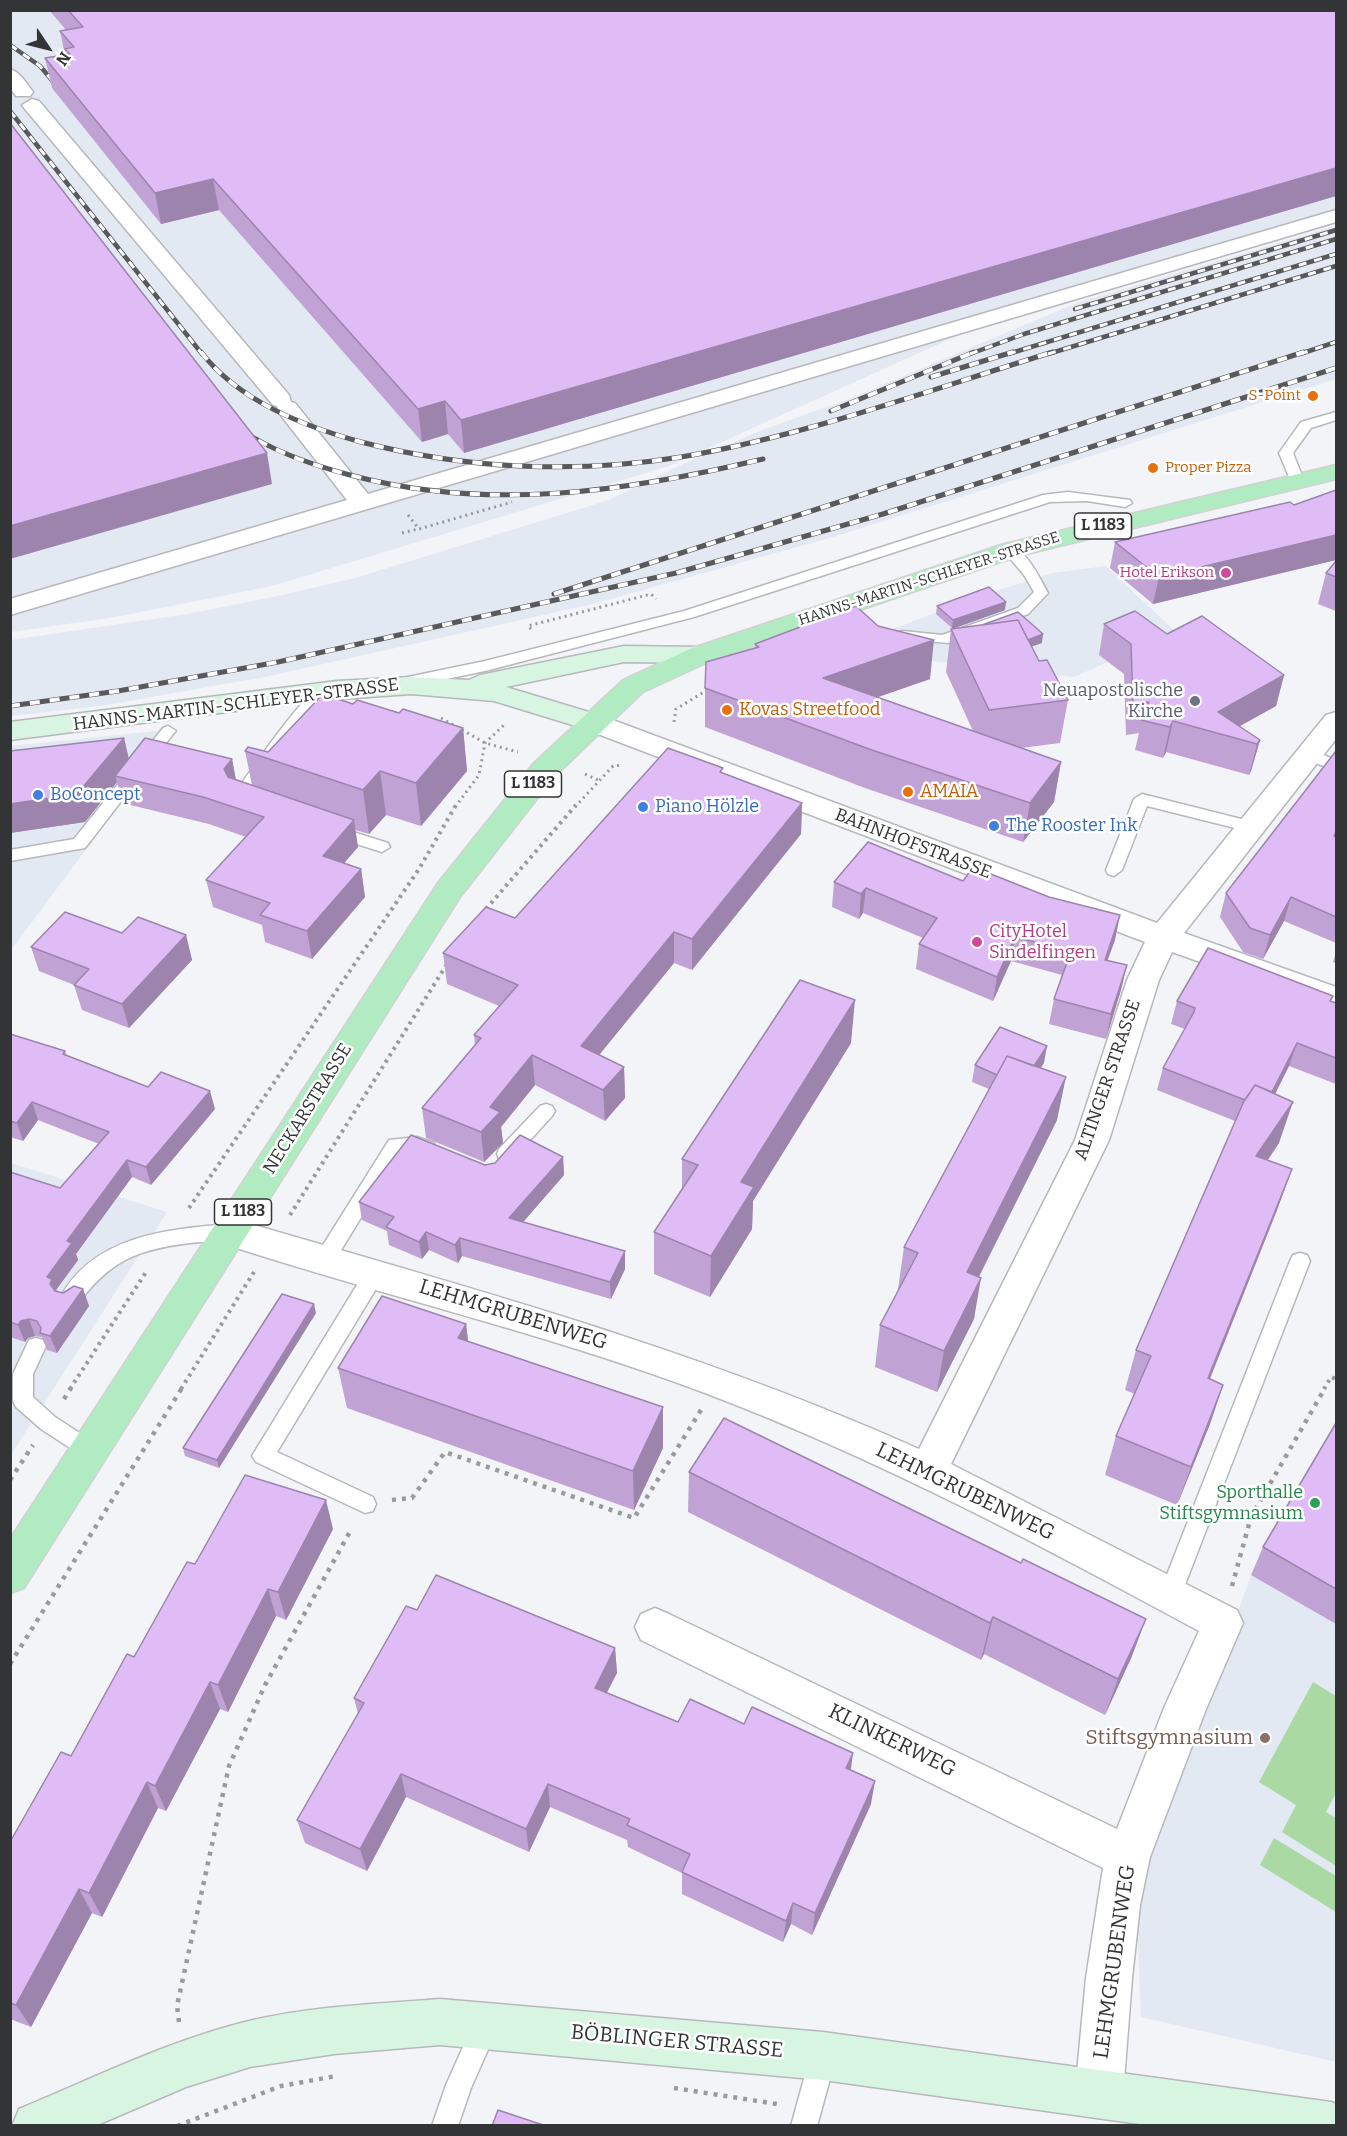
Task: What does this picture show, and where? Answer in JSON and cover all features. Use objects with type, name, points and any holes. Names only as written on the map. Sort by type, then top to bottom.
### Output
[{"type":"main road","name":"HANNS-MARTIN-SCHLEYER-STRASSE","points":[[10,731],[323,691],[399,684],[461,688],[529,701],[592,722],[633,686],[700,655],[843,612],[1010,550],[1336,472]]},
{"type":"main road","name":"HANNS-MARTIN-SCHLEYER-STRASSE","points":[[461,688],[624,654],[700,655]]},
{"type":"main road","name":"NECKARSTRASSE","points":[[10,1575],[449,890],[544,770],[592,722]]},
{"type":"main road","name":"BÖBLINGER STRASSE","points":[[36,2126],[185,2064],[250,2044],[333,2031],[440,2022],[823,2056],[1312,2124]]},
{"type":"street","points":[[10,75],[27,99],[284,404],[363,504]]},
{"type":"street","points":[[10,607],[1336,216]]},
{"type":"street","name":"ALTINGER STRASSE","points":[[927,1471],[1092,1140],[1143,980],[1164,936],[1336,721]]},
{"type":"street","name":"BAHNHOFSTRASSE","points":[[592,722],[1052,897],[1336,999]]},
{"type":"street","name":"LEHMGRUBENWEG","points":[[230,1232],[582,1335],[719,1382],[811,1418],[927,1471],[1223,1623],[1185,1708],[1128,1857],[1118,1905],[1108,1978],[1099,2094]]},
{"type":"street","name":"KLINKERWEG","points":[[655,1627],[1128,1857]]},
{"type":"lane","points":[[1297,481],[1286,453],[1306,424],[1336,416]]},
{"type":"lane","points":[[399,684],[485,666],[689,614],[1048,498],[1064,495],[1125,503]]},
{"type":"lane","points":[[889,632],[943,640],[1023,611],[1041,593],[1030,573],[1010,550]]},
{"type":"lane","points":[[261,806],[240,798],[301,715],[323,691]]},
{"type":"lane","points":[[10,856],[79,844],[168,731]]},
{"type":"lane","points":[[1308,754],[1336,766]]},
{"type":"lane","points":[[1114,870],[1142,799],[1251,827]]},
{"type":"lane","points":[[316,825],[382,848]]},
{"type":"lane","points":[[495,1167],[546,1111]]},
{"type":"lane","points":[[325,1259],[396,1145],[417,1144],[447,1157]]},
{"type":"lane","points":[[69,1300],[76,1279],[107,1259],[169,1237],[230,1232]]},
{"type":"lane","points":[[1170,1595],[1300,1261]]},
{"type":"lane","points":[[365,1504],[263,1456],[375,1273]]},
{"type":"lane","points":[[36,1346],[23,1374],[17,1380],[23,1401],[48,1423],[91,1451]]},
{"type":"lane","points":[[445,2126],[459,2085],[486,2025]]},
{"type":"lane","points":[[804,2126],[823,2056]]},
{"type":"path","points":[[436,524],[512,502]]},
{"type":"path","points":[[402,533],[419,529]]},
{"type":"path","points":[[528,626],[651,594]]},
{"type":"path","points":[[10,1480],[169,1237],[419,869],[446,819],[479,775],[485,743]]},
{"type":"path","points":[[598,780],[613,765],[628,765]]},
{"type":"path","points":[[1223,1623],[1251,1517],[1331,1377],[1336,1379]]},
{"type":"path","points":[[185,2064],[177,2006],[229,1766],[265,1685],[365,1504],[412,1498],[445,1452],[634,1518],[719,1382]]},
{"type":"shaded area","points":[[10,11],[1336,11],[1336,217],[992,320],[669,466],[272,586],[110,618],[11,632]]},
{"type":"shaded area","points":[[1336,226],[1336,379],[833,537],[593,604],[265,677],[100,706],[11,716],[11,640],[187,614],[355,578],[609,500],[685,463],[762,430],[849,399],[1079,302]]},
{"type":"shaded area","points":[[1106,566],[1176,632],[1074,677],[887,656],[866,639],[983,595],[1052,573]]},
{"type":"shaded area","points":[[176,729],[11,950],[11,746]]},
{"type":"shaded area","points":[[11,1163],[167,1212],[11,1455]]},
{"type":"shaded area","name":"Stiftsgymnasium","points":[[1336,1436],[1336,2062],[1141,2017],[1136,1900],[1251,1575]]},
{"type":"green space","points":[[1313,1682],[1336,1696],[1336,1793],[1326,1812],[1336,1818],[1336,1866],[1282,1832],[1296,1805],[1259,1782]]},
{"type":"green space","points":[[1274,1838],[1336,1876],[1336,1912],[1260,1865]]},
{"type":"building","points":[[68,10],[1336,10],[1336,168],[461,420],[445,401],[418,409],[213,179],[155,193],[45,58],[70,54],[65,49],[74,47],[60,31],[83,27]]},
{"type":"building","points":[[10,123],[267,453],[10,526]]},
{"type":"building","points":[[1336,490],[1336,535],[1159,577],[1115,542],[1290,502],[1294,505]]},
{"type":"building","points":[[1336,561],[1336,577],[1326,573]]},
{"type":"building","points":[[989,587],[1006,602],[953,620],[937,606]]},
{"type":"building","points":[[856,606],[878,626],[934,640],[823,678],[1061,762],[1030,803],[869,749],[705,688],[706,662],[759,647],[755,644]]},
{"type":"building","points":[[1135,611],[1167,634],[1202,616],[1284,675],[1218,712],[1260,740],[1257,744],[1173,721],[1170,727],[1141,720],[1149,702],[1133,704],[1131,644],[1104,624]]},
{"type":"building","points":[[1018,612],[1043,634],[1028,640],[1018,620],[982,625]]},
{"type":"building","points":[[1018,620],[1039,661],[1047,660],[1068,700],[989,710],[951,629]]},
{"type":"building","points":[[323,694],[353,704],[357,700],[399,713],[403,709],[463,728],[416,783],[380,771],[363,790],[245,751],[248,747],[268,752]]},
{"type":"building","points":[[124,738],[77,794],[10,804],[10,751]]},
{"type":"building","points":[[145,738],[232,759],[224,769],[228,777],[354,820],[323,856],[361,869],[307,931],[260,915],[270,903],[206,880],[264,817],[203,797],[115,776]]},
{"type":"building","points":[[668,748],[723,768],[720,772],[802,803],[692,939],[674,932],[581,1046],[624,1067],[603,1090],[532,1055],[490,1107],[500,1112],[481,1132],[422,1108],[481,1038],[474,1035],[518,985],[443,953],[486,907],[515,918]]},
{"type":"building","points":[[1336,751],[1336,832],[1334,836],[1336,837],[1336,917],[1291,897],[1270,935],[1250,928],[1226,893]]},
{"type":"building","points":[[868,842],[963,881],[973,867],[1049,897],[1120,915],[1105,960],[1127,965],[1111,1014],[1054,999],[1071,951],[1015,937],[997,977],[919,944],[937,918],[866,888],[861,894],[834,882]]},
{"type":"building","points":[[65,912],[122,933],[138,917],[186,935],[122,1004],[74,985],[89,969],[31,947]]},
{"type":"building","points":[[1208,948],[1333,996],[1330,1001],[1336,1003],[1336,1058],[1297,1043],[1272,1092],[1255,1085],[1245,1100],[1163,1068],[1195,1008],[1177,1001]]},
{"type":"building","points":[[800,980],[855,1000],[741,1182],[754,1187],[711,1256],[654,1232],[698,1165],[682,1159]]},
{"type":"building","points":[[1000,1027],[1047,1046],[1034,1066],[1007,1056],[997,1075],[975,1065]]},
{"type":"building","points":[[10,1034],[65,1051],[63,1054],[148,1087],[161,1072],[210,1091],[146,1167],[127,1160],[67,1241],[72,1243],[47,1277],[52,1279],[50,1284],[55,1291],[63,1293],[74,1286],[83,1289],[50,1336],[40,1333],[41,1328],[37,1321],[29,1319],[21,1321],[18,1325],[10,1322],[10,1172],[60,1188],[109,1132],[32,1102],[17,1123],[10,1121]]},
{"type":"building","points":[[1007,1056],[1066,1077],[967,1272],[981,1278],[944,1351],[880,1325],[918,1253],[904,1247]]},
{"type":"building","points":[[1255,1085],[1293,1102],[1256,1156],[1292,1169],[1208,1378],[1223,1385],[1191,1467],[1116,1436],[1151,1356],[1136,1350],[1244,1101]]},
{"type":"building","points":[[411,1135],[485,1165],[495,1163],[520,1135],[563,1157],[509,1218],[625,1251],[610,1282],[460,1238],[455,1245],[426,1232],[419,1242],[386,1227],[394,1217],[359,1202]]},
{"type":"building","points":[[282,1294],[314,1304],[217,1460],[183,1448]]},
{"type":"building","points":[[382,1296],[466,1324],[458,1338],[663,1407],[633,1471],[338,1368]]},
{"type":"building","points":[[724,1418],[1021,1563],[1023,1559],[1146,1619],[1118,1679],[993,1617],[990,1623],[689,1472]]},
{"type":"building","name":"Sporthalle Stiftsgymnasium","points":[[1336,1423],[1336,1589],[1263,1547]]},
{"type":"building","points":[[245,1475],[326,1500],[278,1592],[268,1589],[218,1685],[210,1682],[155,1786],[147,1782],[89,1893],[79,1889],[16,2005],[10,2003],[10,1842],[61,1752],[71,1756],[127,1654],[134,1657],[187,1562],[195,1564]]},
{"type":"building","points":[[436,1575],[615,1648],[595,1688],[678,1722],[690,1699],[744,1724],[752,1707],[853,1753],[846,1768],[875,1781],[815,1913],[793,1903],[786,1921],[682,1872],[690,1854],[627,1825],[630,1819],[548,1784],[526,1829],[401,1774],[360,1849],[297,1820],[364,1703],[354,1698],[406,1606],[417,1610]]},
{"type":"building","points":[[498,2110],[546,2126],[492,2126]]},
{"type":"railway","points":[[10,45],[40,66],[56,85]]},
{"type":"railway","points":[[10,111],[202,354]]},
{"type":"railway","points":[[1075,309],[1336,230]]},
{"type":"railway","points":[[970,354],[1024,334],[1336,239]]},
{"type":"railway","points":[[1008,354],[1336,254]]},
{"type":"railway","points":[[1048,354],[1336,266]]},
{"type":"railway","points":[[1300,354],[1336,342]]},
{"type":"railway","points":[[201,352],[216,369],[253,398],[295,419],[339,436],[440,458],[520,466],[561,467],[641,462],[728,448],[821,424],[1053,352]]},
{"type":"railway","points":[[831,411],[974,352]]},
{"type":"railway","points":[[931,377],[1013,352]]},
{"type":"railway","points":[[554,594],[1304,352]]},
{"type":"railway","points":[[10,706],[118,691],[278,662],[676,573],[883,514],[1336,368]]},
{"type":"railway","points":[[241,430],[280,451],[336,471],[402,486],[453,493],[505,495],[609,488],[660,481],[763,459]]},
{"type":"place","name":"S-Point","points":[[1313,396]]},
{"type":"place","name":"Proper Pizza","points":[[1153,468]]},
{"type":"place","name":"Hotel Erikson","points":[[1226,573]]},
{"type":"place","name":"Neuapostolische Kirche","points":[[1195,701]]},
{"type":"place","name":"Kovas Streetfood","points":[[727,710]]},
{"type":"place","name":"AMAIA","points":[[908,792]]},
{"type":"place","name":"BoConcept","points":[[38,795]]},
{"type":"place","name":"Piano Hölzle","points":[[643,807]]},
{"type":"place","name":"The Rooster Ink","points":[[994,826]]},
{"type":"place","name":"CityHotel Sindelfingen","points":[[977,942]]},
{"type":"place","name":"Sporthalle Stiftsgymnasium","points":[[1315,1503]]},
{"type":"place","name":"Stiftsgymnasium","points":[[1265,1738]]}]
